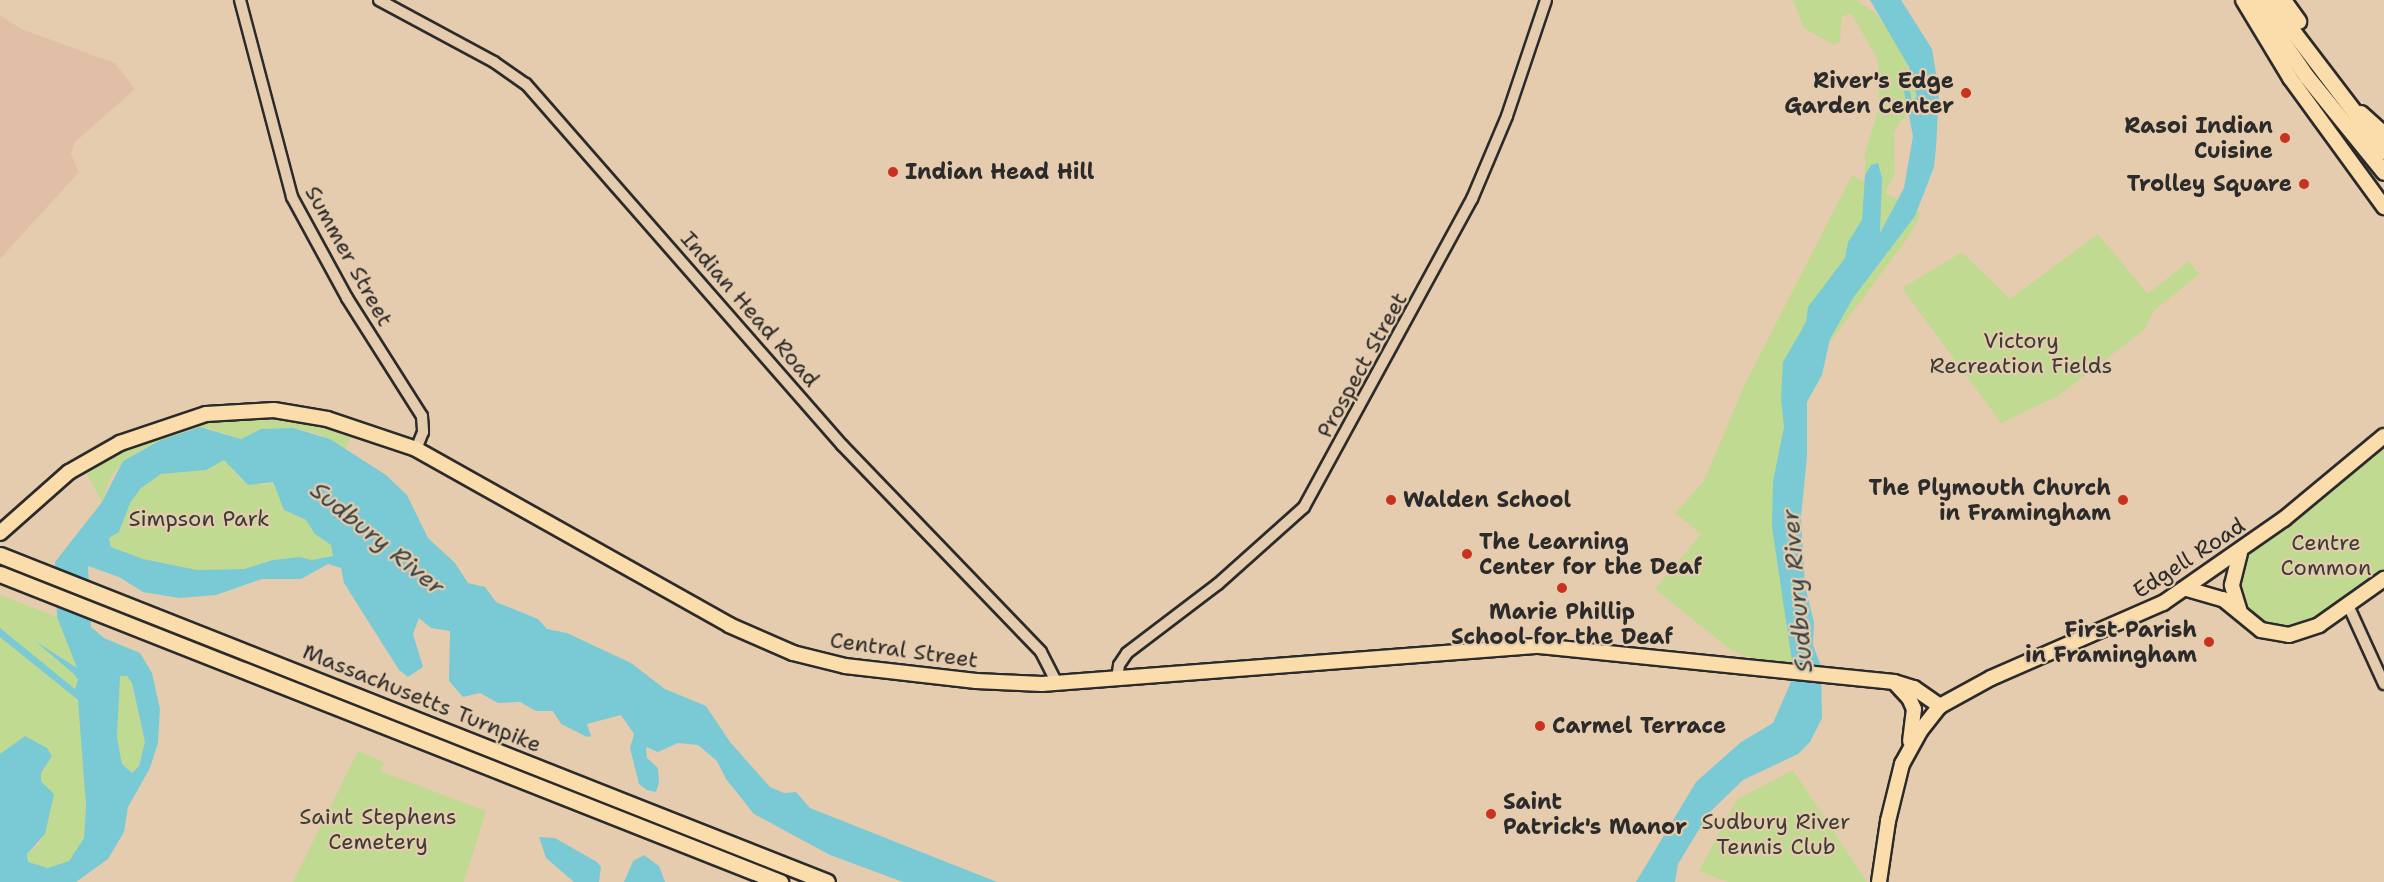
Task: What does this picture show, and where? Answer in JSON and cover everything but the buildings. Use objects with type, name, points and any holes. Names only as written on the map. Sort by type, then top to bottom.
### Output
[{"type":"highway","points":[[2254,0],[2307,77],[2384,172]]},
{"type":"highway","points":[[2269,0],[2314,63],[2384,151]]},
{"type":"highway","points":[[2283,0],[2298,21]]},
{"type":"highway","name":"Massachusetts Turnpike","points":[[0,555],[827,882]]},
{"type":"highway","name":"Massachusetts Turnpike","points":[[0,574],[775,880]]},
{"type":"main road","points":[[2243,0],[2290,78],[2384,207]]},
{"type":"main road","points":[[2314,63],[2384,134]]},
{"type":"main road","name":"Central Street","points":[[0,533],[57,481],[93,457],[152,430],[206,414],[250,409],[288,411],[340,423],[416,449],[704,611],[779,648],[832,663],[878,671],[1002,684],[1057,684],[1521,645],[1893,682],[1914,688],[1940,706]]},
{"type":"main road","name":"Edgell Road","points":[[1879,882],[1892,801],[1907,753],[1940,706],[1991,678],[2143,614],[2187,589],[2337,478],[2384,436]]},
{"type":"main road","points":[[2241,551],[2232,585],[2242,615]]},
{"type":"main road","points":[[2187,589],[2216,596],[2268,633],[2289,635],[2319,625],[2384,579]]},
{"type":"main road","points":[[1893,682],[1909,698],[1914,709],[1907,753]]},
{"type":"street","name":"Summer Street","points":[[240,0],[292,197],[347,298],[422,416],[423,432],[416,449]]},
{"type":"street","name":"Indian Head Road","points":[[379,0],[494,62],[526,84],[865,471],[1041,652],[1057,684]]},
{"type":"street","name":"Prospect Street","points":[[1117,679],[1119,665],[1127,653],[1218,584],[1304,507],[1472,199],[1502,130],[1546,0]]},
{"type":"street","points":[[2348,605],[2384,684]]},
{"type":"shaded area","points":[[0,15],[21,29],[115,63],[135,89],[75,142],[71,154],[79,172],[0,259]]},
{"type":"green space","points":[[1793,0],[1856,0],[1878,15],[1904,55],[1917,97],[1913,111],[1899,123],[1894,133],[1895,173],[1885,193],[1921,213],[1912,232],[1825,349],[1807,387],[1789,577],[1819,665],[1755,659],[1731,650],[1655,589],[1701,534],[1675,513],[1704,481],[1744,386],[1852,175],[1865,182],[1865,153],[1879,108],[1878,60],[1851,13],[1842,17],[1840,41],[1834,45],[1804,28]]},
{"type":"green space","name":"Victory Recreation Fields","points":[[2098,234],[2148,294],[2189,261],[2199,274],[2154,311],[2144,330],[2058,396],[2001,423],[1902,288],[1962,252],[2010,299]]},
{"type":"green space","points":[[274,416],[351,436],[345,450],[319,434],[293,428],[256,431],[241,439],[208,428],[189,430],[145,448],[123,461],[110,479],[102,502],[85,470],[136,444],[207,420]]},
{"type":"green space","name":"Centre Common","points":[[2384,447],[2384,572],[2317,620],[2292,629],[2268,627],[2247,611],[2238,588],[2246,557]]},
{"type":"green space","name":"Simpson Park","points":[[224,460],[242,480],[263,485],[272,482],[277,493],[331,545],[333,556],[312,560],[273,560],[244,569],[197,570],[143,560],[111,547],[109,538],[119,532],[130,503],[141,488],[161,474],[206,470]]},
{"type":"green space","points":[[0,595],[57,617],[76,661],[86,792],[84,838],[69,861],[56,868],[38,867],[28,862],[27,854],[40,844],[47,820],[53,794],[41,781],[41,773],[52,756],[47,749],[20,740],[0,754]]},
{"type":"green space","points":[[120,676],[127,676],[132,682],[145,742],[139,766],[132,773],[122,764],[117,737]]},
{"type":"green space","name":"Saint Stephens Cemetery","points":[[358,751],[384,762],[380,771],[486,811],[464,882],[293,882]]},
{"type":"green space","name":"Sudbury River Tennis Club","points":[[1793,770],[1867,882],[1728,882],[1699,871],[1737,799]]},
{"type":"water","name":"Sudbury River","points":[[1870,0],[1901,0],[1932,49],[1939,92],[1936,148],[1934,167],[1915,216],[1853,298],[1830,339],[1822,375],[1807,402],[1807,457],[1801,517],[1805,586],[1814,622],[1813,645],[1821,666],[1822,718],[1810,742],[1798,754],[1743,780],[1709,813],[1678,864],[1675,882],[1636,882],[1696,782],[1741,742],[1773,723],[1794,675],[1772,527],[1773,481],[1784,427],[1781,399],[1783,362],[1806,322],[1808,307],[1845,258],[1848,242],[1862,220],[1865,175],[1871,165],[1878,163],[1882,178],[1880,233],[1904,188],[1913,136],[1904,91],[1910,91],[1912,100],[1917,97],[1909,67]]},
{"type":"water","name":"Sudbury River","points":[[200,427],[241,439],[261,429],[293,428],[330,439],[386,475],[407,495],[428,538],[455,563],[468,583],[485,587],[496,602],[538,619],[547,629],[567,633],[631,663],[665,689],[706,706],[730,742],[770,787],[784,793],[796,792],[810,808],[997,882],[903,882],[830,855],[754,814],[726,779],[717,761],[698,745],[678,743],[658,752],[646,747],[647,758],[658,768],[659,782],[656,792],[647,790],[639,784],[630,748],[634,734],[621,715],[587,724],[591,736],[587,737],[561,724],[553,711],[536,711],[520,702],[498,703],[480,693],[463,697],[449,681],[450,631],[431,628],[419,618],[413,634],[423,667],[408,677],[399,670],[344,583],[341,568],[328,564],[301,579],[262,579],[216,595],[179,598],[143,592],[119,577],[88,566],[91,627],[104,638],[140,653],[152,673],[160,709],[158,743],[150,768],[128,807],[124,832],[108,859],[76,882],[0,882],[0,754],[25,736],[47,748],[52,756],[41,773],[41,781],[54,794],[45,834],[27,854],[28,862],[48,868],[69,861],[84,838],[86,805],[78,700],[0,637],[0,628],[75,689],[78,680],[74,674],[35,641],[77,668],[57,617],[55,562],[102,502],[123,461],[161,440]],"holes":[[[224,460],[248,485],[273,482],[284,510],[306,520],[315,534],[331,545],[333,556],[312,560],[300,557],[273,560],[244,569],[197,570],[143,559],[111,547],[109,538],[119,532],[130,503],[141,488],[161,474],[206,470]],[[120,676],[127,676],[132,683],[145,742],[139,766],[132,773],[122,764],[117,737]]]},
{"type":"water","points":[[539,837],[555,838],[597,862],[601,867],[599,882],[574,882],[546,858]]},
{"type":"water","points":[[644,855],[659,866],[665,882],[624,882],[633,861]]},
{"type":"place","name":"River's Edge Garden Center","points":[[1966,93]]},
{"type":"place","name":"Rasoi Indian Cuisine","points":[[2285,138]]},
{"type":"place","name":"Indian Head Hill","points":[[893,172]]},
{"type":"place","name":"Trolley Square","points":[[2304,184]]},
{"type":"place","name":"Walden School","points":[[1391,500]]},
{"type":"place","name":"The Plymouth Church in Framingham","points":[[2123,500]]},
{"type":"place","name":"The Learning Center for the Deaf","points":[[1467,554]]},
{"type":"place","name":"Marie Phillip School for the Deaf","points":[[1562,588]]},
{"type":"place","name":"First Parish in Framingham","points":[[2209,642]]},
{"type":"place","name":"Carmel Terrace","points":[[1540,726]]},
{"type":"place","name":"Saint Patrick's Manor","points":[[1491,814]]}]
